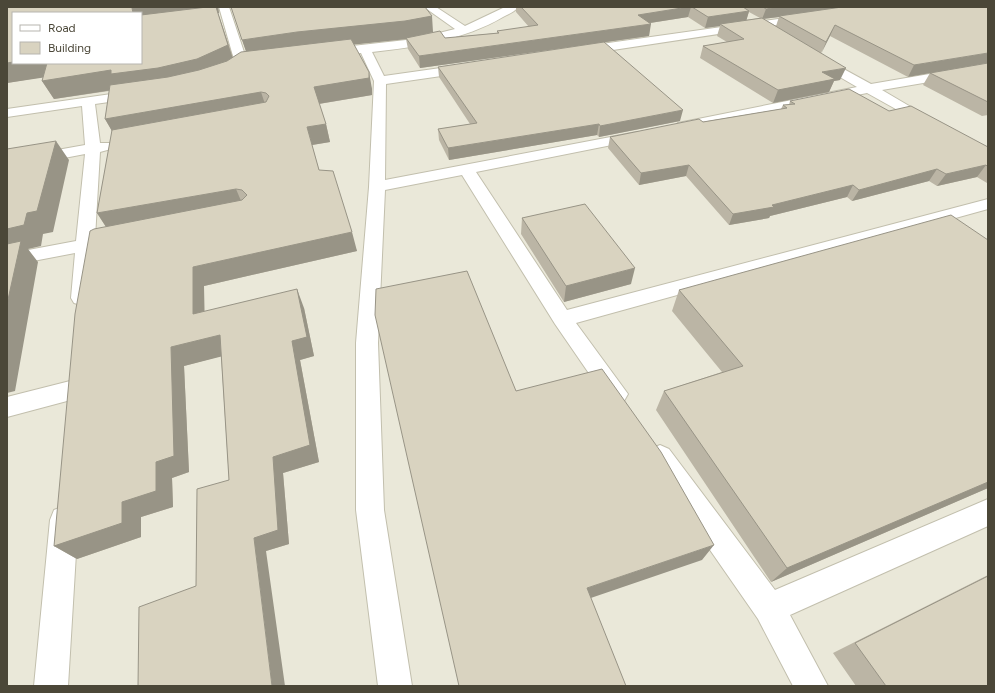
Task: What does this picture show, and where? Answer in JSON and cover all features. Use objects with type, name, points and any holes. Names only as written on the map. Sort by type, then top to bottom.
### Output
[{"type":"street","points":[[429,7],[464,31]]},
{"type":"street","points":[[343,51],[413,44],[442,38],[483,24],[513,7]]},
{"type":"street","points":[[223,14],[242,64]]},
{"type":"street","points":[[743,14],[775,34]]},
{"type":"street","points":[[567,53],[816,17]]},
{"type":"street","points":[[606,48],[617,58]]},
{"type":"street","points":[[365,49],[380,81],[377,187],[367,344],[370,510],[395,686]]},
{"type":"street","points":[[808,53],[866,89],[941,130]]},
{"type":"street","points":[[218,78],[229,74],[242,64],[256,61]]},
{"type":"street","points":[[380,81],[481,66]]},
{"type":"street","points":[[670,129],[866,89],[988,68]]},
{"type":"street","points":[[7,113],[88,100],[154,92]]},
{"type":"street","points":[[79,322],[93,149],[88,100]]},
{"type":"street","points":[[682,114],[693,124]]},
{"type":"street","points":[[377,187],[647,134]]},
{"type":"street","points":[[7,164],[123,143]]},
{"type":"street","points":[[467,170],[562,319],[626,409]]},
{"type":"street","points":[[562,319],[988,204]]},
{"type":"street","points":[[7,260],[115,239]]},
{"type":"street","points":[[72,414],[76,367]]},
{"type":"street","points":[[7,407],[74,390]]},
{"type":"street","points":[[650,441],[769,608],[810,686]]},
{"type":"street","points":[[51,686],[65,499]]},
{"type":"street","points":[[769,608],[988,512]]},
{"type":"shaded area","points":[[7,7],[988,7],[988,686],[7,686]]},
{"type":"building","points":[[7,7],[141,7],[132,8],[133,12],[12,12],[12,62],[7,63]]},
{"type":"building","points":[[216,7],[228,45],[197,59],[158,68],[111,74],[111,70],[42,81],[47,64],[142,64],[142,15]]},
{"type":"building","points":[[231,7],[425,7],[432,16],[405,21],[297,32],[242,40]]},
{"type":"building","points":[[521,7],[688,7],[638,15],[651,24],[419,56],[406,38],[440,31],[445,38],[499,33],[497,31],[538,25]]},
{"type":"building","points":[[692,7],[743,7],[749,11],[708,17]]},
{"type":"building","points":[[763,7],[778,7],[766,9]]},
{"type":"building","points":[[842,7],[988,7],[988,53],[914,65],[835,25],[826,42],[779,16]]},
{"type":"building","points":[[762,18],[846,68],[822,72],[835,79],[778,90],[703,46],[744,39],[720,24]]},
{"type":"building","points":[[351,39],[369,72],[369,78],[314,87],[326,124],[307,127],[319,170],[333,171],[352,232],[193,267],[193,314],[297,289],[307,337],[292,341],[310,445],[273,457],[278,530],[254,538],[272,686],[138,686],[139,607],[196,586],[197,489],[229,480],[220,335],[171,347],[174,456],[156,462],[156,491],[122,502],[122,523],[54,546],[75,314],[90,231],[242,200],[247,195],[242,190],[236,189],[97,213],[112,130],[266,102],[269,96],[266,93],[261,92],[105,119],[110,85],[168,77],[199,70],[227,61],[241,52]]},
{"type":"building","points":[[604,42],[683,110],[600,126],[599,124],[448,148],[438,129],[477,123],[438,67]]},
{"type":"building","points":[[988,63],[988,102],[930,73]]},
{"type":"building","points":[[849,89],[889,111],[911,106],[988,147],[988,167],[986,165],[946,174],[937,169],[859,190],[853,185],[772,205],[774,207],[733,214],[689,165],[641,173],[610,137],[699,119],[703,122],[787,108],[783,105],[795,104],[790,101]]},
{"type":"building","points":[[56,141],[37,211],[27,213],[24,225],[7,229],[7,149]]},
{"type":"building","points":[[585,204],[635,268],[566,286],[522,218]]},
{"type":"building","points":[[951,215],[988,240],[988,482],[787,568],[664,391],[743,366],[679,290]]},
{"type":"building","points":[[21,241],[7,304],[7,244]]},
{"type":"building","points":[[467,271],[516,391],[602,369],[661,452],[714,545],[587,588],[626,686],[459,686],[375,315],[376,289]]},
{"type":"building","points":[[988,576],[988,686],[886,686],[855,643]]}]
